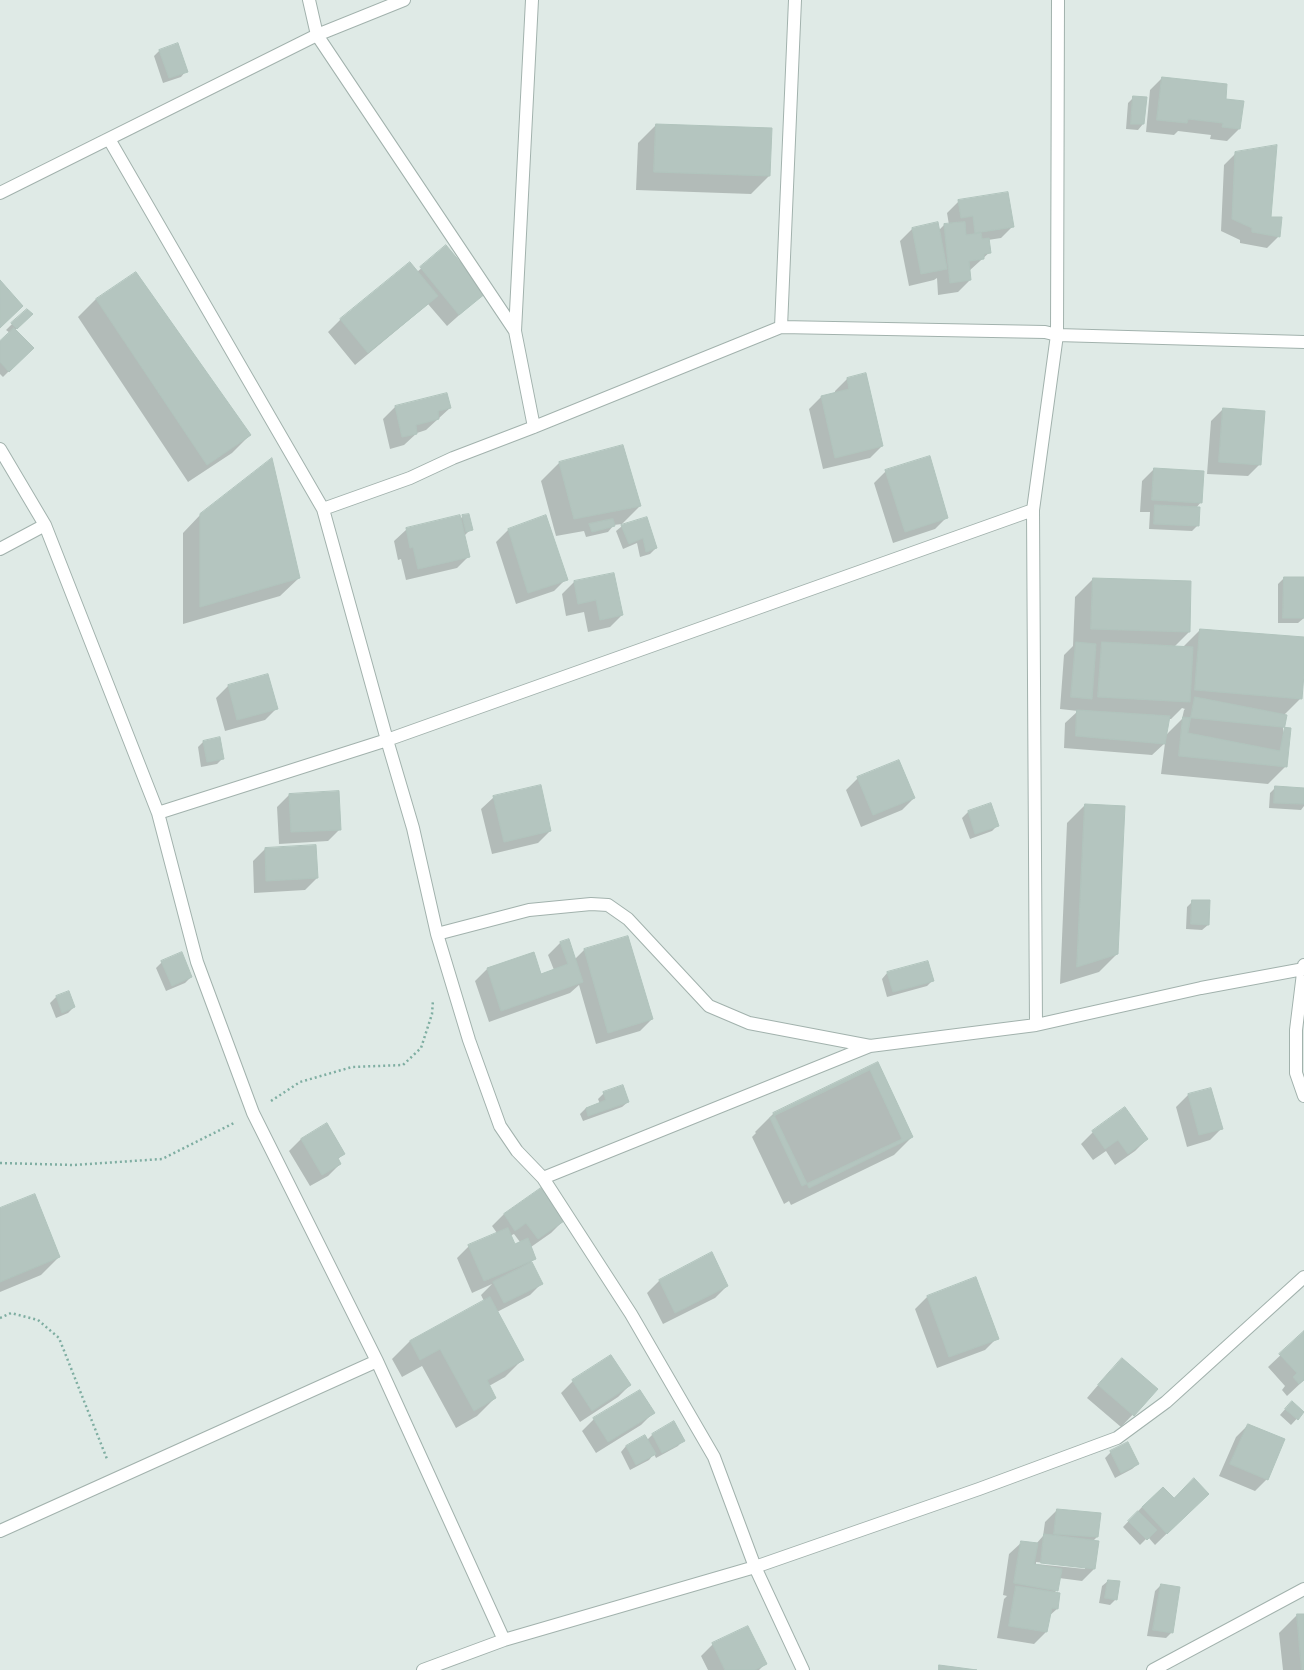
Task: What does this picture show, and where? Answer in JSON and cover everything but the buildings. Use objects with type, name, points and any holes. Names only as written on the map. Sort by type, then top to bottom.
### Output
[{"type":"street","points":[[309,0],[317,35],[515,331]]},
{"type":"street","points":[[0,193],[317,35],[404,0]]},
{"type":"street","points":[[532,0],[515,331],[534,427]]},
{"type":"street","points":[[781,327],[794,0]]},
{"type":"street","points":[[1036,1025],[1033,510],[1057,334],[1058,0]]},
{"type":"street","points":[[109,139],[323,509],[413,828],[438,934],[469,1040],[500,1126],[517,1151],[543,1178],[631,1314],[714,1457],[755,1567],[803,1670]]},
{"type":"street","points":[[323,509],[410,478],[453,458],[534,427],[781,327],[1045,332],[1057,334],[1304,342]]},
{"type":"street","points":[[0,449],[45,525],[158,813],[197,962],[253,1113],[377,1361],[504,1640]]},
{"type":"street","points":[[158,813],[387,740],[1033,510]]},
{"type":"street","points":[[0,549],[45,525]]},
{"type":"street","points":[[438,934],[529,910],[591,904],[608,905],[628,919],[709,1006],[749,1023],[870,1046]]},
{"type":"street","points":[[1304,965],[1296,1030],[1296,1073],[1304,1096]]},
{"type":"street","points":[[543,1178],[870,1046],[1036,1025],[1200,988],[1304,969]]},
{"type":"street","points":[[423,1670],[504,1640],[755,1567],[980,1489],[1117,1438],[1166,1402],[1304,1277]]},
{"type":"street","points":[[0,1531],[377,1361]]},
{"type":"street","points":[[1153,1670],[1304,1589]]},
{"type":"path","points":[[0,1318],[11,1313],[38,1320],[59,1338],[116,1480]]}]
